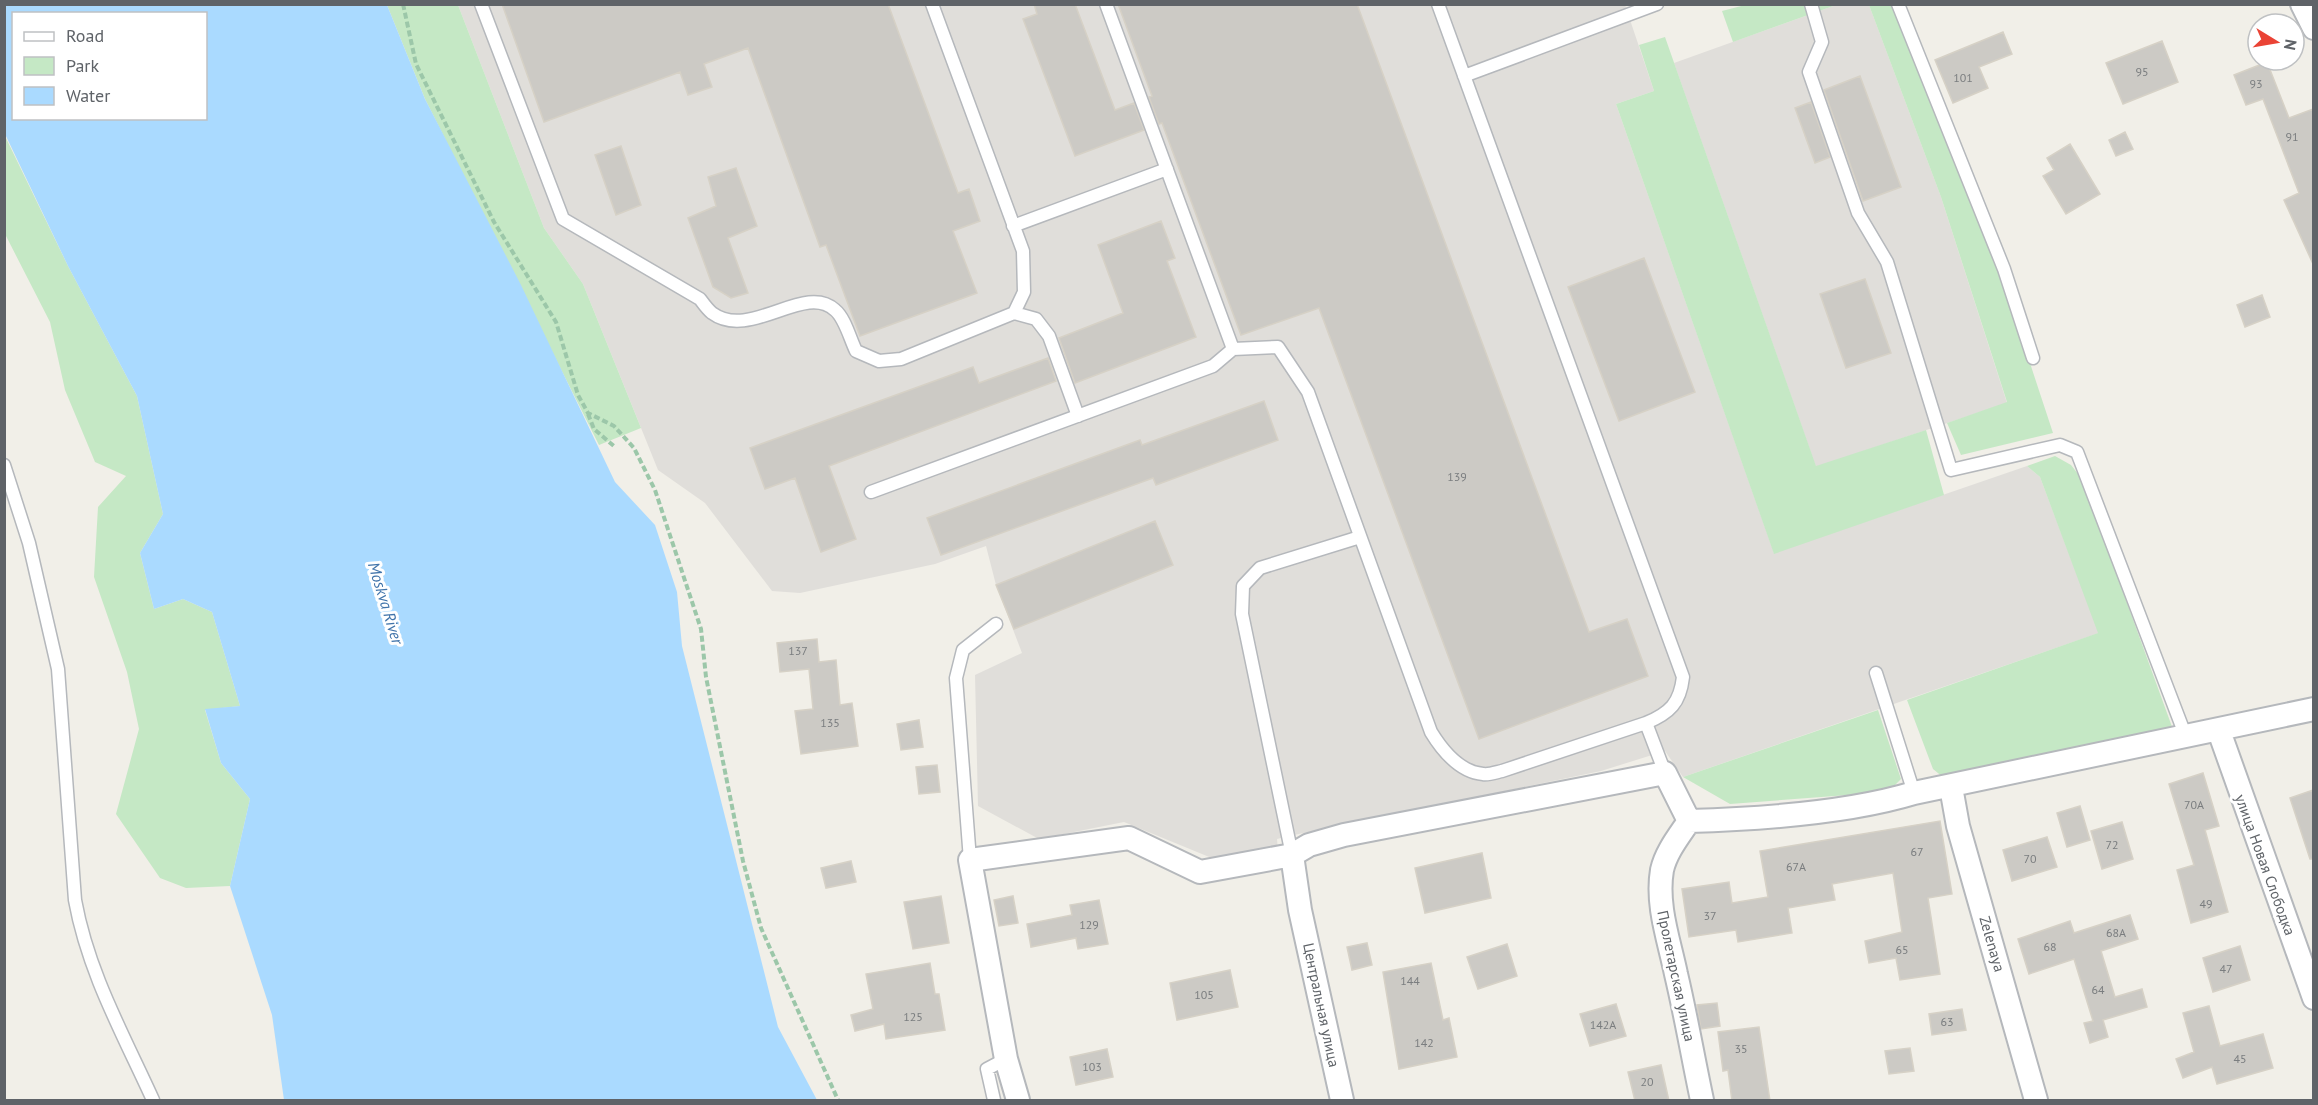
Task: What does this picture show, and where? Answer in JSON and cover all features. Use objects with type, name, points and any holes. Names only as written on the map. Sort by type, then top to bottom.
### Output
[{"type":"street","points":[[2302,4],[2313,28]]},
{"type":"street","points":[[1018,1101],[1006,1059],[970,860],[1128,838],[1200,872],[1292,855],[1309,845],[1344,835],[1665,773],[1689,821],[1752,818],[1887,801],[1914,793],[2218,731],[2313,709]]},
{"type":"street","name":"улица Новая Слободка","points":[[2218,731],[2313,998]]},
{"type":"street","name":"Zelenaya","points":[[1950,787],[1958,826],[2036,1101]]},
{"type":"street","name":"Пролетарская улица","points":[[1689,821],[1662,868],[1660,898],[1667,941],[1676,972],[1702,1101]]},
{"type":"street","name":"Центральная улица","points":[[1292,855],[1300,910],[1342,1101]]},
{"type":"lane","points":[[481,4],[563,219],[700,299],[712,313],[730,320],[749,320],[807,302],[826,303],[837,311],[856,351],[879,361],[901,359],[1014,314],[1036,319],[1049,336],[1078,416]]},
{"type":"lane","points":[[932,4],[1023,251],[1024,291],[1014,314]]},
{"type":"lane","points":[[1106,4],[1233,349]]},
{"type":"lane","points":[[871,492],[1213,366],[1233,349],[1278,347],[1308,392],[1431,732],[1444,752],[1462,766],[1483,774],[1503,771],[1646,723],[1663,716],[1675,706],[1681,693],[1683,677],[1438,4]]},
{"type":"lane","points":[[1464,76],[1657,4]]},
{"type":"lane","points":[[1811,4],[1822,42],[1809,72],[1858,213],[1887,262],[1951,470],[2060,446],[2077,452],[2186,737]]},
{"type":"lane","points":[[1898,4],[2004,269],[2033,358]]},
{"type":"lane","points":[[1013,226],[1167,169]]},
{"type":"lane","points":[[4,465],[29,543],[58,669],[75,890],[80,927],[90,964],[153,1101]]},
{"type":"lane","points":[[1292,855],[1242,614],[1243,586],[1260,568],[1360,537]]},
{"type":"lane","points":[[970,860],[956,678],[963,650],[996,624]]},
{"type":"lane","points":[[1876,673],[1914,793]]},
{"type":"lane","points":[[1646,723],[1665,773]]},
{"type":"lane","points":[[994,1101],[987,1069],[1006,1059]]},
{"type":"path","points":[[403,4],[416,64],[494,222],[556,322],[578,395],[594,429],[615,447]]},
{"type":"path","points":[[588,413],[614,426],[634,448],[655,490],[701,629],[706,677],[743,861],[761,928],[838,1101]]},
{"type":"shaded area","points":[[458,5],[1625,5],[1654,91],[1616,104],[1774,553],[2027,466],[2040,477],[2099,633],[1683,777],[1665,751],[1601,771],[1289,836],[1277,839],[1278,851],[1219,861],[1124,822],[1039,839],[978,806],[975,675],[1022,653],[996,585],[986,546],[935,564],[800,593],[772,591],[705,503],[658,470],[583,284],[544,228]]},
{"type":"shaded area","points":[[1836,5],[1869,5],[1941,197],[2007,403],[1816,467],[1674,63]]},
{"type":"green space","points":[[1749,4],[1836,5],[1733,42],[1722,11]]},
{"type":"green space","points":[[387,5],[458,5],[544,228],[583,284],[641,428],[599,445],[425,99]]},
{"type":"green space","points":[[1869,5],[1894,5],[1999,269],[2053,433],[1961,455],[1947,423],[2007,402],[1941,197]]},
{"type":"green space","points":[[1665,37],[1816,466],[1926,430],[1944,495],[1774,554],[1616,104],[1654,91],[1639,45]]},
{"type":"green space","points":[[4,134],[68,266],[137,396],[163,514],[140,553],[154,609],[183,599],[212,612],[240,706],[205,710],[221,763],[250,799],[230,886],[186,888],[160,878],[116,814],[139,729],[127,672],[94,577],[98,507],[126,476],[95,462],[65,390],[50,322],[5,234]]},
{"type":"green space","points":[[2055,456],[2071,465],[2082,479],[2175,735],[1944,778],[1933,769],[1907,700],[2098,633],[2040,477],[2027,466]]},
{"type":"green space","points":[[1878,710],[1901,779],[1888,792],[1730,804],[1683,777]]},
{"type":"water","name":"Moskva River","points":[[5,4],[387,5],[425,99],[521,285],[615,482],[655,525],[677,592],[682,646],[778,1027],[817,1100],[284,1100],[272,1015],[230,886],[250,799],[221,763],[205,709],[240,706],[212,612],[183,599],[154,609],[140,553],[163,514],[137,396],[68,266],[5,134]]},
{"type":"building","points":[[502,4],[888,4],[958,193],[969,189],[980,221],[953,231],[977,293],[860,336],[826,245],[820,247],[748,48],[704,64],[712,87],[688,95],[680,72],[544,122]]},
{"type":"building","points":[[1034,4],[1075,4],[1115,110],[1134,103],[1144,130],[1075,156],[1023,19],[1037,14]]},
{"type":"building","points":[[1118,4],[1357,4],[1589,632],[1627,619],[1648,676],[1479,739],[1319,308],[1241,335],[1162,123],[1159,124],[1149,97],[1152,96]]},
{"type":"building","points":[[2003,32],[2012,54],[1979,67],[1988,88],[1953,103],[1935,60]]},
{"type":"building","points":[[2162,41],[2178,82],[2123,104],[2106,63]]},
{"type":"building","points":[[2246,70],[2271,72],[2289,118],[2313,109],[2313,264],[2284,200],[2299,193],[2263,99],[2246,105],[2234,75]]},
{"type":"building","points":[[1860,76],[1901,187],[1863,201],[1824,90]]},
{"type":"building","points":[[1811,102],[1830,157],[1815,163],[1795,108]]},
{"type":"building","points":[[2125,132],[2133,149],[2116,156],[2109,140]]},
{"type":"building","points":[[2070,144],[2100,194],[2066,214],[2043,176],[2054,170],[2047,158]]},
{"type":"building","points":[[621,146],[641,205],[616,215],[595,155]]},
{"type":"building","points":[[736,168],[757,226],[728,238],[748,293],[731,298],[713,287],[688,218],[716,206],[708,177]]},
{"type":"building","points":[[1161,221],[1175,258],[1167,261],[1196,337],[1075,383],[1059,338],[1123,313],[1098,245]]},
{"type":"building","points":[[1644,258],[1695,392],[1619,421],[1568,287]]},
{"type":"building","points":[[1865,279],[1891,353],[1846,368],[1820,294]]},
{"type":"building","points":[[2262,295],[2270,317],[2245,327],[2237,305]]},
{"type":"building","points":[[1048,358],[1056,381],[829,466],[856,539],[821,552],[795,478],[765,489],[750,448],[973,367],[979,383]]},
{"type":"building","points":[[1264,401],[1278,440],[1156,485],[1153,478],[941,555],[927,518],[1140,440],[1142,445]]},
{"type":"building","points":[[1155,521],[1173,565],[1014,629],[996,585]]},
{"type":"building","points":[[817,639],[819,662],[836,660],[840,705],[852,703],[858,746],[801,754],[795,711],[813,709],[809,669],[780,672],[777,643]]},
{"type":"building","points":[[919,720],[923,747],[901,750],[897,724]]},
{"type":"building","points":[[937,765],[940,792],[919,794],[916,767]]},
{"type":"building","points":[[2203,773],[2219,826],[2205,830],[2228,912],[2191,923],[2177,870],[2194,865],[2169,784]]},
{"type":"building","points":[[2313,790],[2313,859],[2310,859],[2290,798]]},
{"type":"building","points":[[2080,806],[2090,840],[2067,847],[2057,813]]},
{"type":"building","points":[[1940,821],[1952,894],[1928,898],[1940,974],[1900,980],[1896,958],[1869,963],[1865,941],[1902,932],[1893,873],[1832,884],[1835,900],[1788,908],[1792,933],[1738,942],[1736,930],[1689,937],[1682,889],[1729,882],[1732,903],[1768,897],[1760,851]]},
{"type":"building","points":[[2122,822],[2133,859],[2102,869],[2091,831]]},
{"type":"building","points":[[2047,837],[2057,867],[2012,881],[2003,850]]},
{"type":"building","points":[[1482,853],[1491,898],[1425,913],[1415,868]]},
{"type":"building","points":[[851,861],[856,882],[826,888],[821,868]]},
{"type":"building","points":[[941,896],[949,943],[913,949],[904,902]]},
{"type":"building","points":[[1013,896],[1018,923],[999,926],[994,900]]},
{"type":"building","points":[[1099,900],[1108,944],[1078,949],[1076,938],[1031,947],[1027,924],[1072,915],[1070,905]]},
{"type":"building","points":[[2130,915],[2138,939],[2101,951],[2115,997],[2142,989],[2147,1007],[2103,1020],[2108,1037],[2090,1043],[2084,1023],[2093,1021],[2074,959],[2029,974],[2018,939],[2070,921],[2074,933]]},
{"type":"building","points":[[1367,943],[1372,965],[1352,970],[1347,947]]},
{"type":"building","points":[[1507,944],[1517,976],[1478,989],[1467,957]]},
{"type":"building","points":[[2240,946],[2250,980],[2213,992],[2203,958]]},
{"type":"building","points":[[930,963],[935,994],[939,994],[945,1030],[886,1039],[884,1024],[855,1031],[851,1015],[873,1009],[866,974]]},
{"type":"building","points":[[1431,963],[1443,1020],[1449,1018],[1457,1057],[1399,1069],[1383,972]]},
{"type":"building","points":[[1230,970],[1238,1007],[1177,1020],[1170,983]]},
{"type":"building","points":[[1717,1003],[1720,1026],[1701,1029],[1697,1005]]},
{"type":"building","points":[[1616,1004],[1626,1036],[1590,1046],[1580,1014]]},
{"type":"building","points":[[2209,1006],[2220,1046],[2263,1034],[2273,1068],[2217,1084],[2212,1067],[2183,1078],[2176,1059],[2194,1052],[2183,1013]]},
{"type":"building","points":[[1962,1009],[1966,1030],[1932,1035],[1929,1014]]},
{"type":"building","points":[[1759,1027],[1770,1101],[1732,1101],[1728,1070],[1723,1071],[1718,1032]]},
{"type":"building","points":[[1910,1048],[1914,1071],[1889,1074],[1885,1051]]},
{"type":"building","points":[[1107,1049],[1113,1077],[1076,1085],[1070,1057]]},
{"type":"building","points":[[1661,1065],[1669,1101],[1635,1101],[1628,1072]]}]
